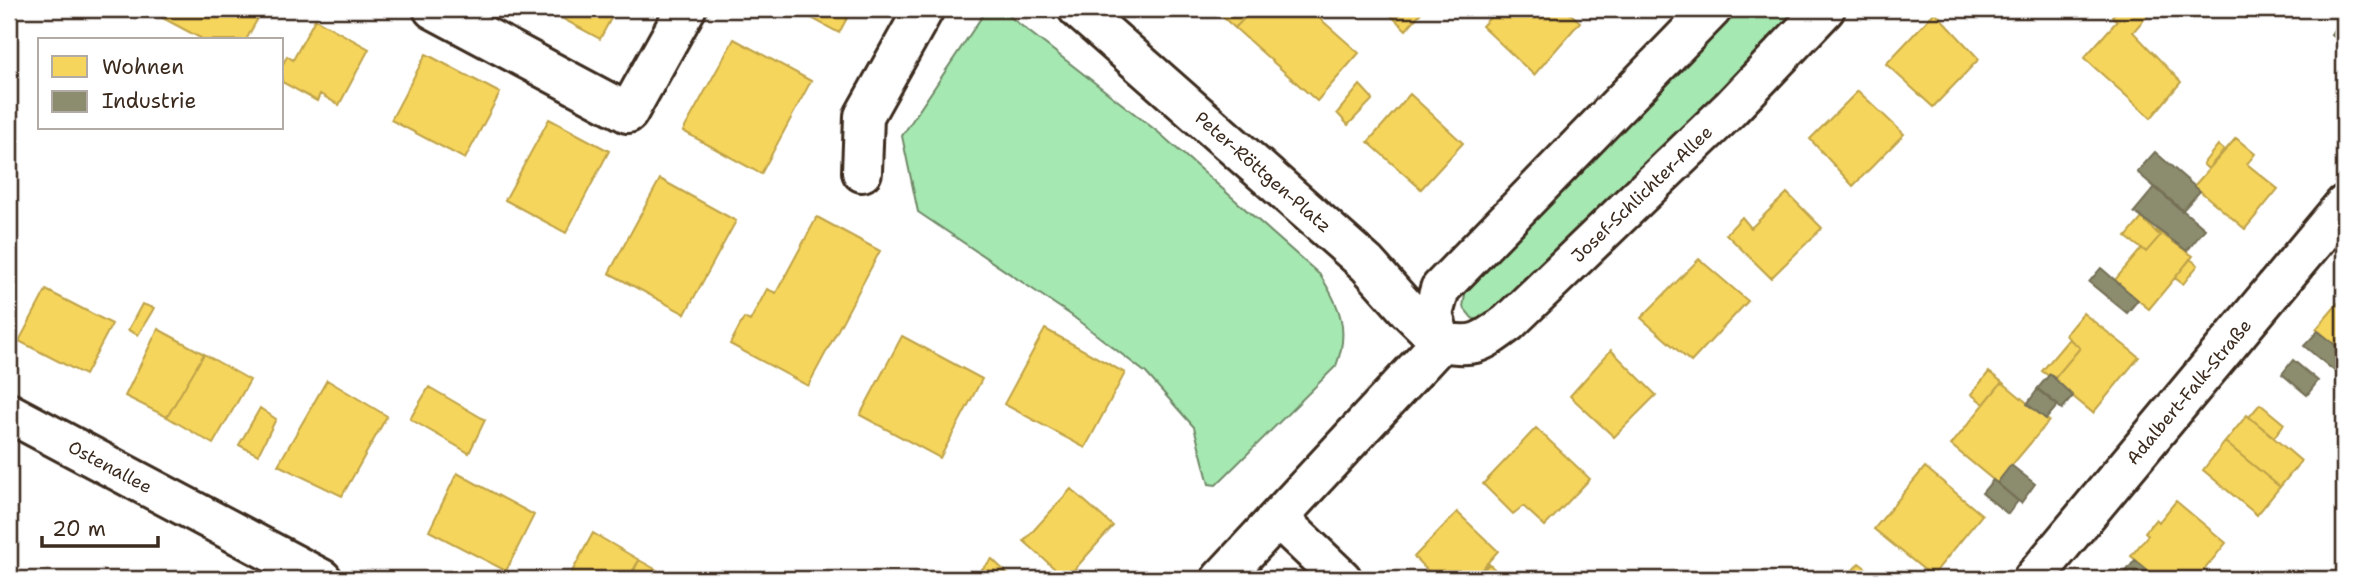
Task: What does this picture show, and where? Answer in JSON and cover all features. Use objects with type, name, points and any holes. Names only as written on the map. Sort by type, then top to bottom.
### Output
[{"type":"street","points":[[433,9],[628,113],[686,9]]},
{"type":"street","points":[[862,172],[864,116],[924,9]]},
{"type":"street","name":"Peter-Röttgen-Platz","points":[[1078,9],[1367,264],[1406,309],[1441,342]]},
{"type":"street","points":[[1221,579],[1441,342],[1433,314],[1440,289],[1712,9]]},
{"type":"street","name":"Josef-Schlichter-Allee","points":[[1441,342],[1465,346],[1482,342],[1508,323],[1730,109],[1825,9]]},
{"type":"street","name":"Adalbert-Falk-Straße","points":[[2033,579],[2344,205]]},
{"type":"street","name":"Ostenallee","points":[[9,413],[322,579]]},
{"type":"street","points":[[1279,519],[1342,579]]},
{"type":"green space","points":[[987,9],[1000,9],[1158,132],[1320,275],[1333,297],[1342,330],[1336,366],[1216,485],[1209,484],[1194,427],[1146,373],[1071,315],[918,212],[902,136]]},
{"type":"green space","points":[[1734,9],[1799,9],[1540,281],[1482,323],[1472,318],[1463,307],[1466,288]]},
{"type":"building: Wohnen","points":[[162,9],[263,9],[247,38],[200,38],[159,16]]},
{"type":"building: Wohnen","points":[[555,9],[616,9],[600,39],[552,13]]},
{"type":"building: Wohnen","points":[[795,9],[852,9],[839,33]]},
{"type":"building: Wohnen","points":[[1214,9],[1253,9],[1235,28]]},
{"type":"building: Wohnen","points":[[1253,9],[1309,9],[1359,53],[1317,101],[1235,28]]},
{"type":"building: Wohnen","points":[[1384,9],[1424,9],[1406,30]]},
{"type":"building: Wohnen","points":[[1498,9],[1565,9],[1580,22],[1534,75],[1482,26]]},
{"type":"building: Wohnen","points":[[2119,9],[2153,9],[2133,32],[2181,82],[2151,118],[2084,58],[2117,21],[2112,16]]},
{"type":"building: Wohnen","points":[[1935,12],[1979,59],[1933,107],[1886,64]]},
{"type":"building: Wohnen","points":[[315,19],[369,49],[339,105],[320,94],[317,101],[284,83],[284,62],[287,56],[293,60]]},
{"type":"building: Wohnen","points":[[734,39],[811,81],[761,174],[683,131]]},
{"type":"building: Wohnen","points":[[426,54],[500,93],[465,159],[391,120]]},
{"type":"building: Wohnen","points":[[1360,85],[1373,99],[1348,125],[1337,113]]},
{"type":"building: Wohnen","points":[[1858,91],[1904,134],[1853,186],[1810,139]]},
{"type":"building: Wohnen","points":[[1410,94],[1463,143],[1421,189],[1368,142]]},
{"type":"building: Wohnen","points":[[549,119],[609,151],[566,233],[505,200]]},
{"type":"building: Wohnen","points":[[2236,138],[2255,154],[2247,164],[2278,189],[2245,229],[2194,186]]},
{"type":"building: Wohnen","points":[[2218,145],[2224,150],[2208,169],[2203,164]]},
{"type":"building: Wohnen","points":[[660,179],[736,221],[685,314],[609,273]]},
{"type":"building: Wohnen","points":[[1787,193],[1822,228],[1771,278],[1726,234],[1742,217],[1751,228]]},
{"type":"building: Wohnen","points":[[817,217],[880,251],[808,386],[730,344],[744,318],[750,321],[767,289],[776,293]]},
{"type":"building: Wohnen","points":[[2142,218],[2160,236],[2146,252],[2126,237]]},
{"type":"building: Wohnen","points":[[2156,230],[2193,256],[2149,309],[2114,281],[2142,248],[2146,252],[2160,236]]},
{"type":"building: Wohnen","points":[[9,251],[17,256],[9,270]]},
{"type":"building: Wohnen","points":[[1699,259],[1748,301],[1691,362],[1641,318]]},
{"type":"building: Wohnen","points":[[2190,259],[2198,265],[2183,284],[2175,278]]},
{"type":"building: Wohnen","points":[[46,290],[112,324],[85,375],[19,341]]},
{"type":"building: Wohnen","points":[[2344,296],[2344,352],[2316,329]]},
{"type":"building: Wohnen","points":[[142,304],[154,308],[138,335],[128,330]]},
{"type":"building: Wohnen","points":[[2083,313],[2139,357],[2093,413],[2053,380],[2080,348],[2065,335]]},
{"type":"building: Wohnen","points":[[158,329],[204,354],[167,417],[125,396]]},
{"type":"building: Wohnen","points":[[1045,329],[1125,373],[1085,448],[1004,404]]},
{"type":"building: Wohnen","points":[[902,336],[982,379],[940,458],[860,415]]},
{"type":"building: Wohnen","points":[[2069,339],[2080,348],[2055,378],[2049,376],[2042,371]]},
{"type":"building: Wohnen","points":[[1611,350],[1656,395],[1614,437],[1570,396]]},
{"type":"building: Wohnen","points":[[204,354],[250,380],[213,444],[167,417]]},
{"type":"building: Wohnen","points":[[1989,372],[2002,382],[1984,404],[1971,394]]},
{"type":"building: Wohnen","points":[[327,380],[387,416],[342,496],[278,465]]},
{"type":"building: Wohnen","points":[[2002,382],[2049,421],[1997,483],[1951,445]]},
{"type":"building: Wohnen","points":[[429,387],[485,420],[469,453],[410,419]]},
{"type":"building: Wohnen","points":[[2260,404],[2284,424],[2274,437],[2249,417]]},
{"type":"building: Wohnen","points":[[260,408],[276,419],[258,455],[239,445]]},
{"type":"building: Wohnen","points":[[2247,415],[2301,461],[2280,487],[2225,442]]},
{"type":"building: Wohnen","points":[[1536,428],[1590,479],[1545,526],[1523,506],[1513,514],[1483,484]]},
{"type":"building: Wohnen","points":[[2225,442],[2280,487],[2257,515],[2203,470]]},
{"type":"building: Wohnen","points":[[1925,467],[1982,515],[1932,576],[1874,529]]},
{"type":"building: Wohnen","points":[[457,473],[534,515],[506,571],[429,531]]},
{"type":"building: Wohnen","points":[[1071,489],[1113,526],[1066,579],[1024,541]]},
{"type":"building: Wohnen","points":[[2176,501],[2226,543],[2200,575],[2203,579],[2159,579],[2131,556],[2148,535],[2145,532],[2156,519],[2159,522]]},
{"type":"building: Wohnen","points":[[1457,512],[1498,551],[1473,579],[1436,579],[1414,557]]},
{"type":"building: Wohnen","points":[[593,533],[639,560],[628,579],[568,579]]},
{"type":"building: Wohnen","points":[[992,559],[1013,579],[972,579]]},
{"type":"building: Wohnen","points":[[639,560],[673,579],[630,579]]},
{"type":"building: Wohnen","points":[[1859,563],[1880,579],[1845,579]]},
{"type":"building: Wohnen","points":[[1489,564],[1505,579],[1475,579]]},
{"type":"building: Industrie","points":[[2344,17],[2344,45],[2331,34]]},
{"type":"building: Industrie","points":[[2155,152],[2200,191],[2182,211],[2137,172]]},
{"type":"building: Industrie","points":[[2155,187],[2205,229],[2187,251],[2134,212]]},
{"type":"building: Industrie","points":[[2101,268],[2138,300],[2127,313],[2089,282]]},
{"type":"building: Industrie","points":[[2318,331],[2344,352],[2344,379],[2304,346]]},
{"type":"building: Industrie","points":[[2293,360],[2318,381],[2307,395],[2282,374]]},
{"type":"building: Industrie","points":[[2050,374],[2073,396],[2062,409],[2037,389]]},
{"type":"building: Industrie","points":[[2038,389],[2058,405],[2046,419],[2027,404]]},
{"type":"building: Industrie","points":[[2011,465],[2035,484],[2021,503],[1997,483]]},
{"type":"building: Industrie","points":[[1993,480],[2018,501],[2008,514],[1982,493]]},
{"type":"building: Industrie","points":[[2135,560],[2159,579],[2130,579],[2124,574]]},
{"type":"building: Industrie","points":[[2118,570],[2124,574],[2130,579],[2111,579]]}]
